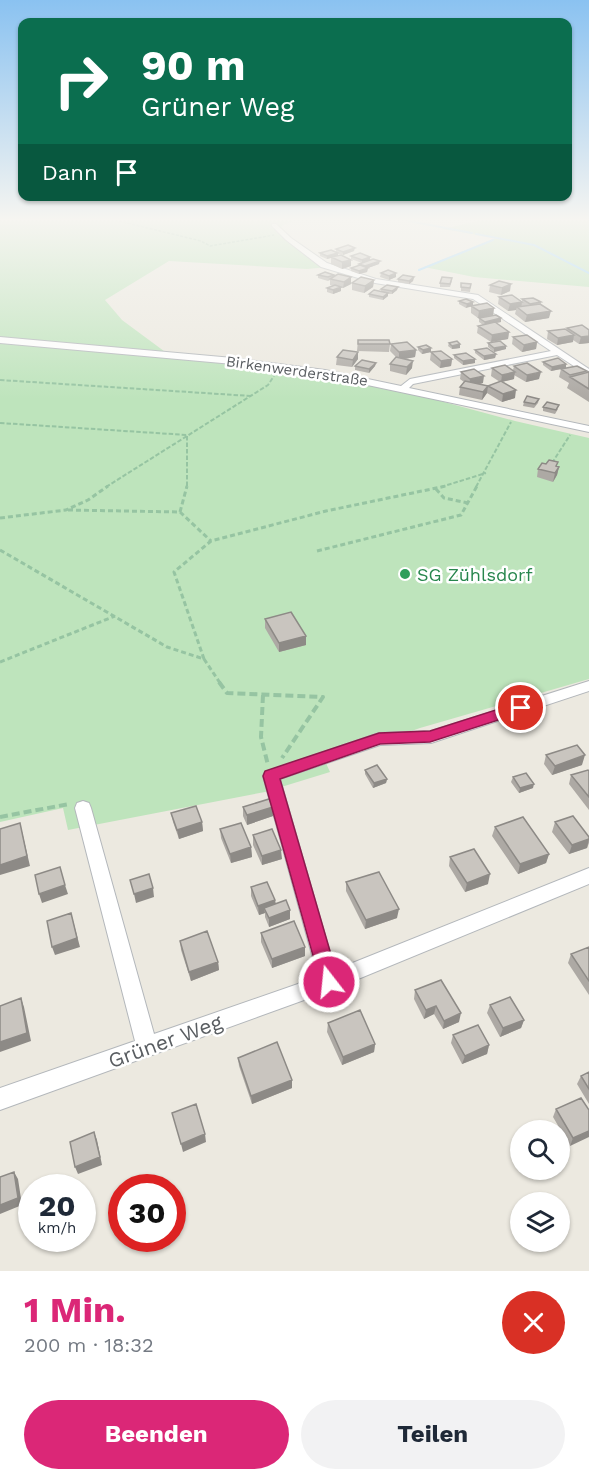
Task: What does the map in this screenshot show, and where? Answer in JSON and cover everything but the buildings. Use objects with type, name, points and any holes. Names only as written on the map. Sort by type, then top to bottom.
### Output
[{"type":"street","points":[[375,280],[475,297],[555,353],[589,373]]},
{"type":"street","name":"Birkenwerderstraße","points":[[0,340],[278,366],[404,388],[589,429]]},
{"type":"street","points":[[404,388],[410,382],[555,353]]},
{"type":"street","points":[[329,982],[271,776],[379,739],[430,737],[589,686]]},
{"type":"street","points":[[83,808],[147,1048]]},
{"type":"street","name":"Grüner Weg","points":[[0,1099],[329,982],[589,876]]},
{"type":"path","points":[[66,510],[88,500],[127,472],[268,386],[278,366]]},
{"type":"path","points":[[0,381],[251,396]]},
{"type":"path","points":[[316,551],[461,515],[486,474],[516,413]]},
{"type":"path","points":[[0,423],[187,435]]},
{"type":"path","points":[[551,464],[575,426]]},
{"type":"path","points":[[180,512],[188,483],[187,435]]},
{"type":"path","points":[[271,776],[323,697],[226,693],[204,659],[174,572],[211,541],[326,511],[436,489],[486,474]]},
{"type":"path","points":[[436,489],[444,498],[468,503]]},
{"type":"path","points":[[0,518],[66,510],[180,512],[211,541]]},
{"type":"path","points":[[0,550],[167,647],[204,659]]},
{"type":"path","points":[[0,663],[116,616]]},
{"type":"path","points":[[263,694],[261,737],[271,776]]},
{"type":"path","points":[[0,817],[75,804],[83,808]]},
{"type":"green space","points":[[0,280],[137,280],[105,300],[122,320],[172,357],[280,368],[392,388],[589,438],[589,679],[420,728],[325,761],[330,772],[265,792],[68,830],[63,808],[0,822]]},
{"type":"green space","points":[[512,280],[589,280],[589,287]]},
{"type":"place","name":"SG Zühlsdorf","points":[[405,574]]},
{"type":"route","points":[[329,982],[271,776],[379,739],[430,737],[521,708]]}]
